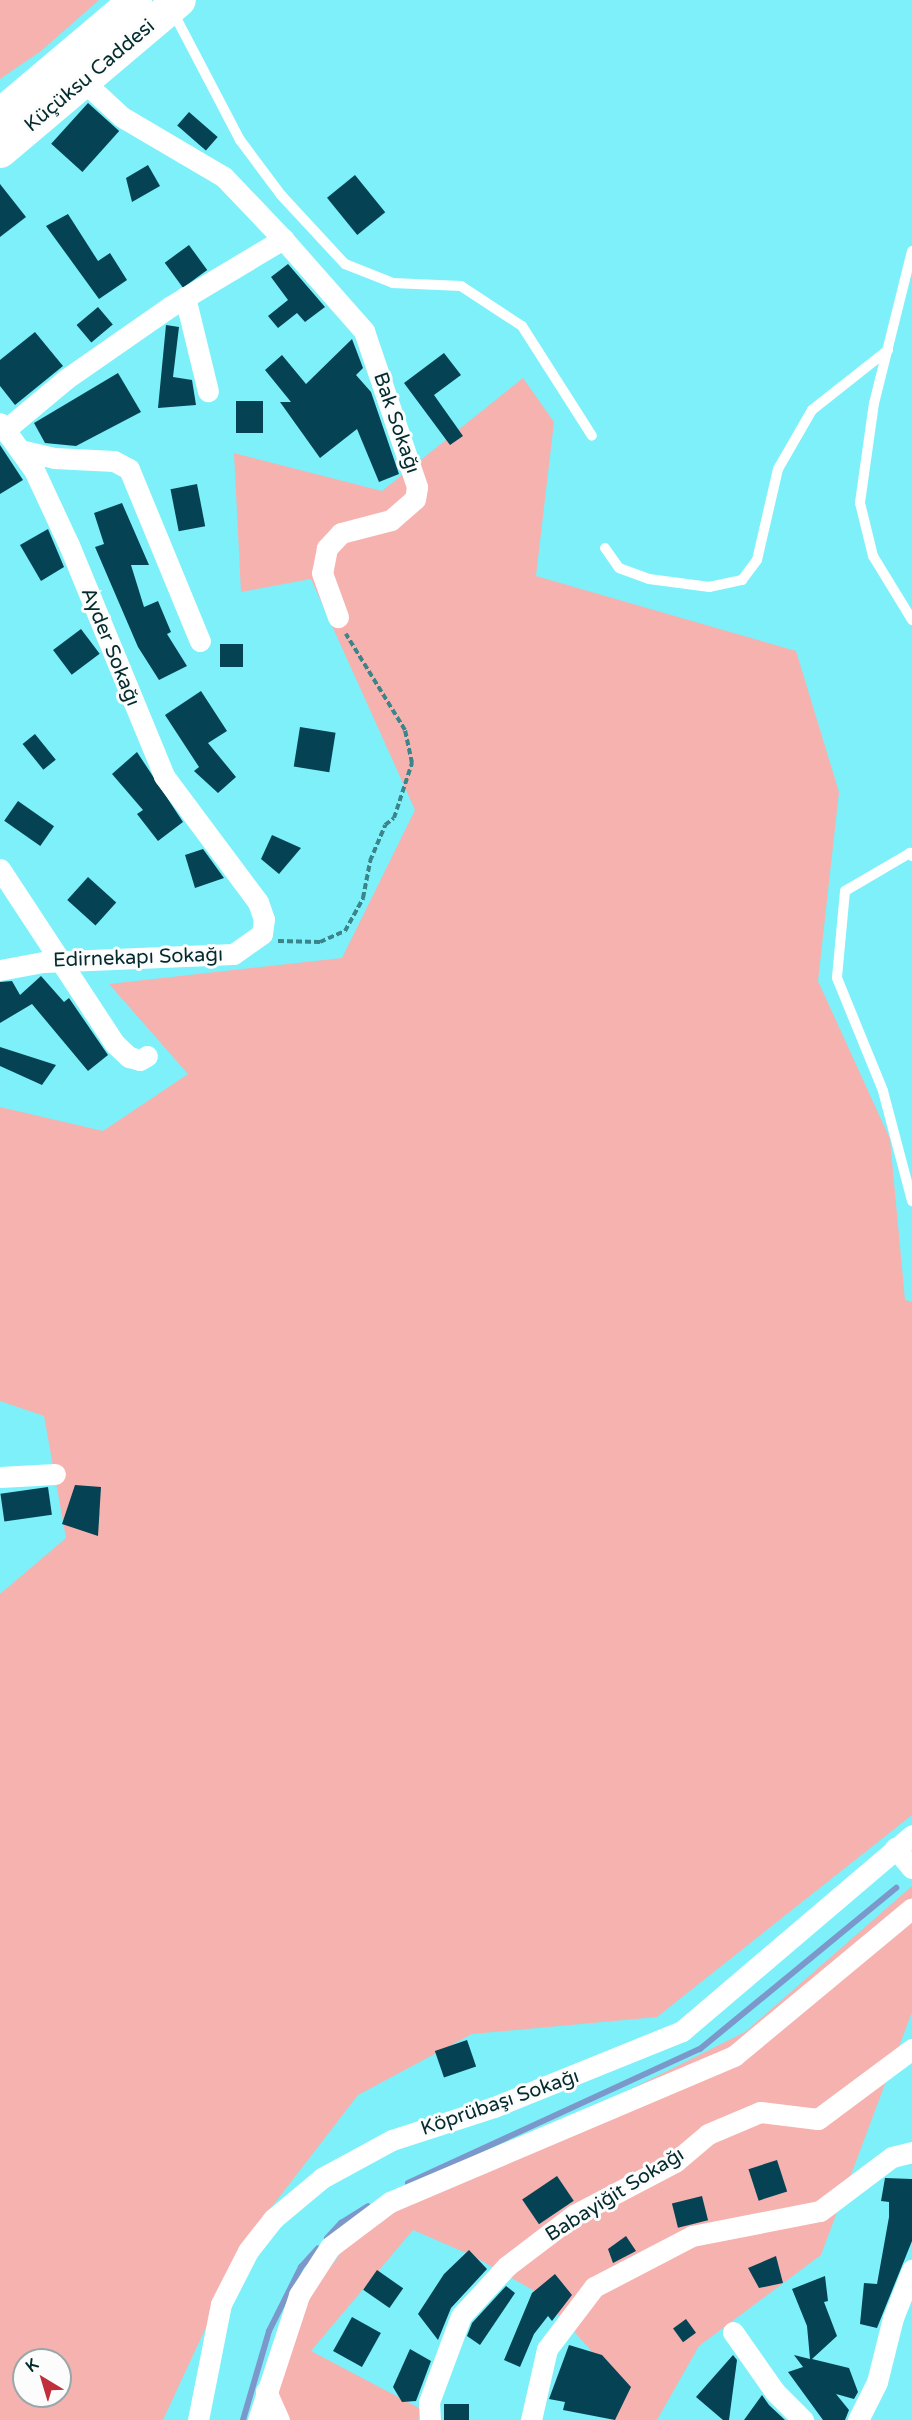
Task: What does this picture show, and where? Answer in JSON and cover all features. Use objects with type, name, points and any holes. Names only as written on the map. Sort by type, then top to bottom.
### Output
[{"type":"main road","name":"Küçüksu Caddesi","points":[[0,114],[135,0]]},
{"type":"main road","name":"Küçüksu Caddesi","points":[[0,151],[171,2]]},
{"type":"street","name":"Bak Sokağı","points":[[83,81],[122,117],[224,177],[283,239],[364,331],[417,487],[415,499],[391,520],[341,533],[327,548],[322,573],[339,617]]},
{"type":"street","points":[[3,427],[66,379],[185,297],[283,239]]},
{"type":"street","points":[[185,297],[208,391]]},
{"type":"street","name":"Ayder Sokağı","points":[[3,427],[20,450],[69,545],[164,776],[258,902],[264,919],[262,934]]},
{"type":"street","points":[[20,450],[54,458],[114,461],[129,469],[200,641]]},
{"type":"street","points":[[0,869],[115,1044],[129,1058],[140,1060],[147,1056]]},
{"type":"street","name":"Edirnekapı Sokağı","points":[[0,970],[61,961],[233,954],[262,934]]},
{"type":"street","points":[[0,1477],[55,1474]]},
{"type":"street","name":"Köprübaşı Sokağı","points":[[198,2420],[220,2304],[248,2251],[273,2219],[322,2178],[392,2140],[505,2103],[682,2031],[912,1835]]},
{"type":"street","points":[[895,1848],[912,1868]]},
{"type":"street","points":[[258,2420],[298,2295],[339,2240],[390,2202],[734,2056],[912,1908]]},
{"type":"street","name":"Babayiğit Sokağı","points":[[430,2420],[429,2402],[461,2316],[507,2266],[574,2215],[675,2162],[708,2134],[760,2112],[818,2119],[912,2049]]},
{"type":"street","points":[[531,2420],[547,2349],[594,2287],[692,2236],[820,2211],[892,2157],[912,2152]]},
{"type":"street","points":[[858,2420],[877,2382],[912,2270]]},
{"type":"street","points":[[733,2332],[775,2392],[803,2420]]},
{"type":"street","points":[[266,2391],[279,2420]]},
{"type":"lane","points":[[171,2],[240,140],[282,195],[345,264],[393,283],[461,286],[522,326],[592,436]]},
{"type":"lane","points":[[912,251],[909,282],[874,403],[860,503],[873,556],[912,620]]},
{"type":"lane","points":[[605,548],[619,568],[649,579],[709,587],[742,580],[757,560],[777,470],[812,410],[888,351]]},
{"type":"lane","points":[[912,856],[910,853],[845,891],[837,978],[883,1091],[912,1201]]},
{"type":"path","points":[[262,934],[279,942],[320,942],[345,931],[363,898],[370,861],[385,825],[394,818],[412,763],[405,730],[358,659],[339,617]]},
{"type":"shaded area","points":[[0,0],[99,0],[41,51],[0,79]]},
{"type":"shaded area","points":[[523,378],[554,422],[536,576],[796,651],[839,792],[818,981],[890,1139],[905,1300],[912,1302],[912,1815],[657,2017],[472,2034],[358,2095],[247,2239],[163,2420],[0,2420],[0,1594],[66,1538],[44,1416],[0,1401],[0,1107],[103,1131],[188,1074],[109,984],[342,958],[415,810],[311,579],[241,592],[234,453],[382,491]]},
{"type":"shaded area","points":[[912,1886],[912,2012],[821,2255],[699,2346],[657,2420],[615,2420],[590,2349],[538,2293],[473,2256],[413,2230],[311,2351],[421,2409],[418,2420],[270,2420],[295,2313],[363,2224],[745,2032]]},
{"type":"building","points":[[88,103],[119,131],[82,172],[51,144]]},
{"type":"building","points":[[189,112],[218,137],[206,151],[177,126]]},
{"type":"building","points":[[148,165],[160,186],[132,202],[126,178]]},
{"type":"building","points":[[355,175],[385,212],[357,235],[327,198]]},
{"type":"building","points":[[0,184],[26,217],[0,237]]},
{"type":"building","points":[[68,214],[98,261],[110,253],[127,280],[99,299],[46,226]]},
{"type":"building","points":[[189,245],[207,270],[183,288],[165,263]]},
{"type":"building","points":[[288,264],[325,307],[305,322],[297,313],[278,328],[268,316],[288,300],[271,277]]},
{"type":"building","points":[[98,307],[113,325],[91,343],[77,325]]},
{"type":"building","points":[[166,325],[179,327],[173,377],[192,380],[196,405],[158,408]]},
{"type":"building","points":[[35,332],[63,366],[15,405],[0,386],[0,360]]},
{"type":"building","points":[[352,339],[363,368],[356,375],[371,392],[399,474],[379,482],[357,429],[320,458],[280,402],[291,402],[265,370],[282,355],[306,384]]},
{"type":"building","points":[[444,353],[461,375],[434,395],[463,436],[450,445],[404,383]]},
{"type":"building","points":[[118,373],[141,412],[76,446],[45,443],[34,423]]},
{"type":"building","points":[[236,401],[263,401],[263,433],[236,433]]},
{"type":"building","points":[[0,445],[23,480],[0,494]]},
{"type":"building","points":[[197,484],[205,526],[179,531],[170,489]]},
{"type":"building","points":[[122,503],[149,565],[131,565],[144,607],[158,601],[171,632],[167,634],[187,666],[159,680],[138,647],[95,547],[104,544],[94,513]]},
{"type":"building","points":[[48,529],[64,567],[41,581],[20,545]]},
{"type":"building","points":[[81,629],[100,654],[72,675],[53,650]]},
{"type":"building","points":[[220,644],[243,644],[243,667],[220,667]]},
{"type":"building","points":[[201,691],[227,731],[208,743],[236,777],[218,793],[194,771],[199,767],[165,715]]},
{"type":"building","points":[[300,727],[336,733],[329,772],[294,767]]},
{"type":"building","points":[[35,734],[56,760],[43,770],[23,744]]},
{"type":"building","points":[[137,752],[183,822],[158,841],[137,814],[143,810],[112,774]]},
{"type":"building","points":[[18,801],[54,826],[40,846],[4,821]]},
{"type":"building","points":[[272,835],[301,848],[279,874],[261,859]]},
{"type":"building","points":[[203,849],[224,878],[195,888],[185,855]]},
{"type":"building","points":[[88,877],[116,902],[95,925],[67,900]]},
{"type":"building","points":[[41,976],[64,1002],[69,998],[108,1055],[88,1071],[32,1004],[0,1023],[0,982],[12,981],[20,995]]},
{"type":"building","points":[[0,1047],[56,1065],[42,1085],[0,1066]]},
{"type":"building","points":[[75,1485],[101,1487],[98,1536],[62,1524]]},
{"type":"building","points":[[48,1487],[52,1515],[4,1521],[0,1494]]},
{"type":"building","points":[[467,2040],[476,2066],[444,2078],[435,2051]]},
{"type":"building","points":[[777,2160],[787,2191],[759,2201],[748,2169]]},
{"type":"building","points":[[557,2176],[574,2201],[539,2224],[522,2199]]},
{"type":"building","points":[[885,2178],[912,2179],[912,2241],[877,2328],[860,2324],[864,2283],[877,2284],[889,2217],[889,2202],[881,2201]]},
{"type":"building","points":[[702,2196],[708,2220],[678,2228],[672,2203]]},
{"type":"building","points":[[626,2236],[636,2251],[613,2263],[608,2249]]},
{"type":"building","points":[[469,2250],[487,2269],[451,2308],[438,2340],[418,2314],[444,2274]]},
{"type":"building","points":[[776,2256],[783,2283],[759,2288],[748,2268]]},
{"type":"building","points":[[377,2270],[403,2288],[389,2308],[363,2290]]},
{"type":"building","points":[[555,2274],[572,2295],[552,2321],[548,2316],[534,2334],[520,2367],[504,2360],[532,2293]]},
{"type":"building","points":[[825,2276],[828,2301],[824,2302],[837,2336],[812,2359],[849,2368],[858,2392],[854,2399],[836,2394],[849,2410],[845,2420],[823,2420],[788,2372],[803,2367],[794,2355],[810,2359],[807,2326],[792,2289]]},
{"type":"building","points":[[506,2286],[515,2293],[480,2345],[467,2336],[472,2323]]},
{"type":"building","points":[[352,2317],[381,2333],[362,2367],[333,2351]]},
{"type":"building","points":[[686,2319],[696,2333],[683,2342],[673,2328]]},
{"type":"building","points":[[569,2345],[602,2355],[631,2387],[615,2420],[563,2410],[565,2402],[549,2399]]},
{"type":"building","points":[[410,2349],[431,2361],[416,2401],[402,2402],[393,2387]]},
{"type":"building","points":[[733,2355],[737,2360],[729,2420],[723,2420],[696,2397]]},
{"type":"building","points":[[762,2395],[769,2405],[785,2420],[744,2420]]},
{"type":"building","points":[[444,2404],[469,2404],[469,2420],[444,2420]]},
{"type":"waterway","points":[[408,2183],[700,2049],[896,1888]]},
{"type":"waterway","points":[[327,2238],[341,2223],[368,2206]]},
{"type":"waterway","points":[[243,2420],[269,2331],[301,2267],[318,2248]]}]
